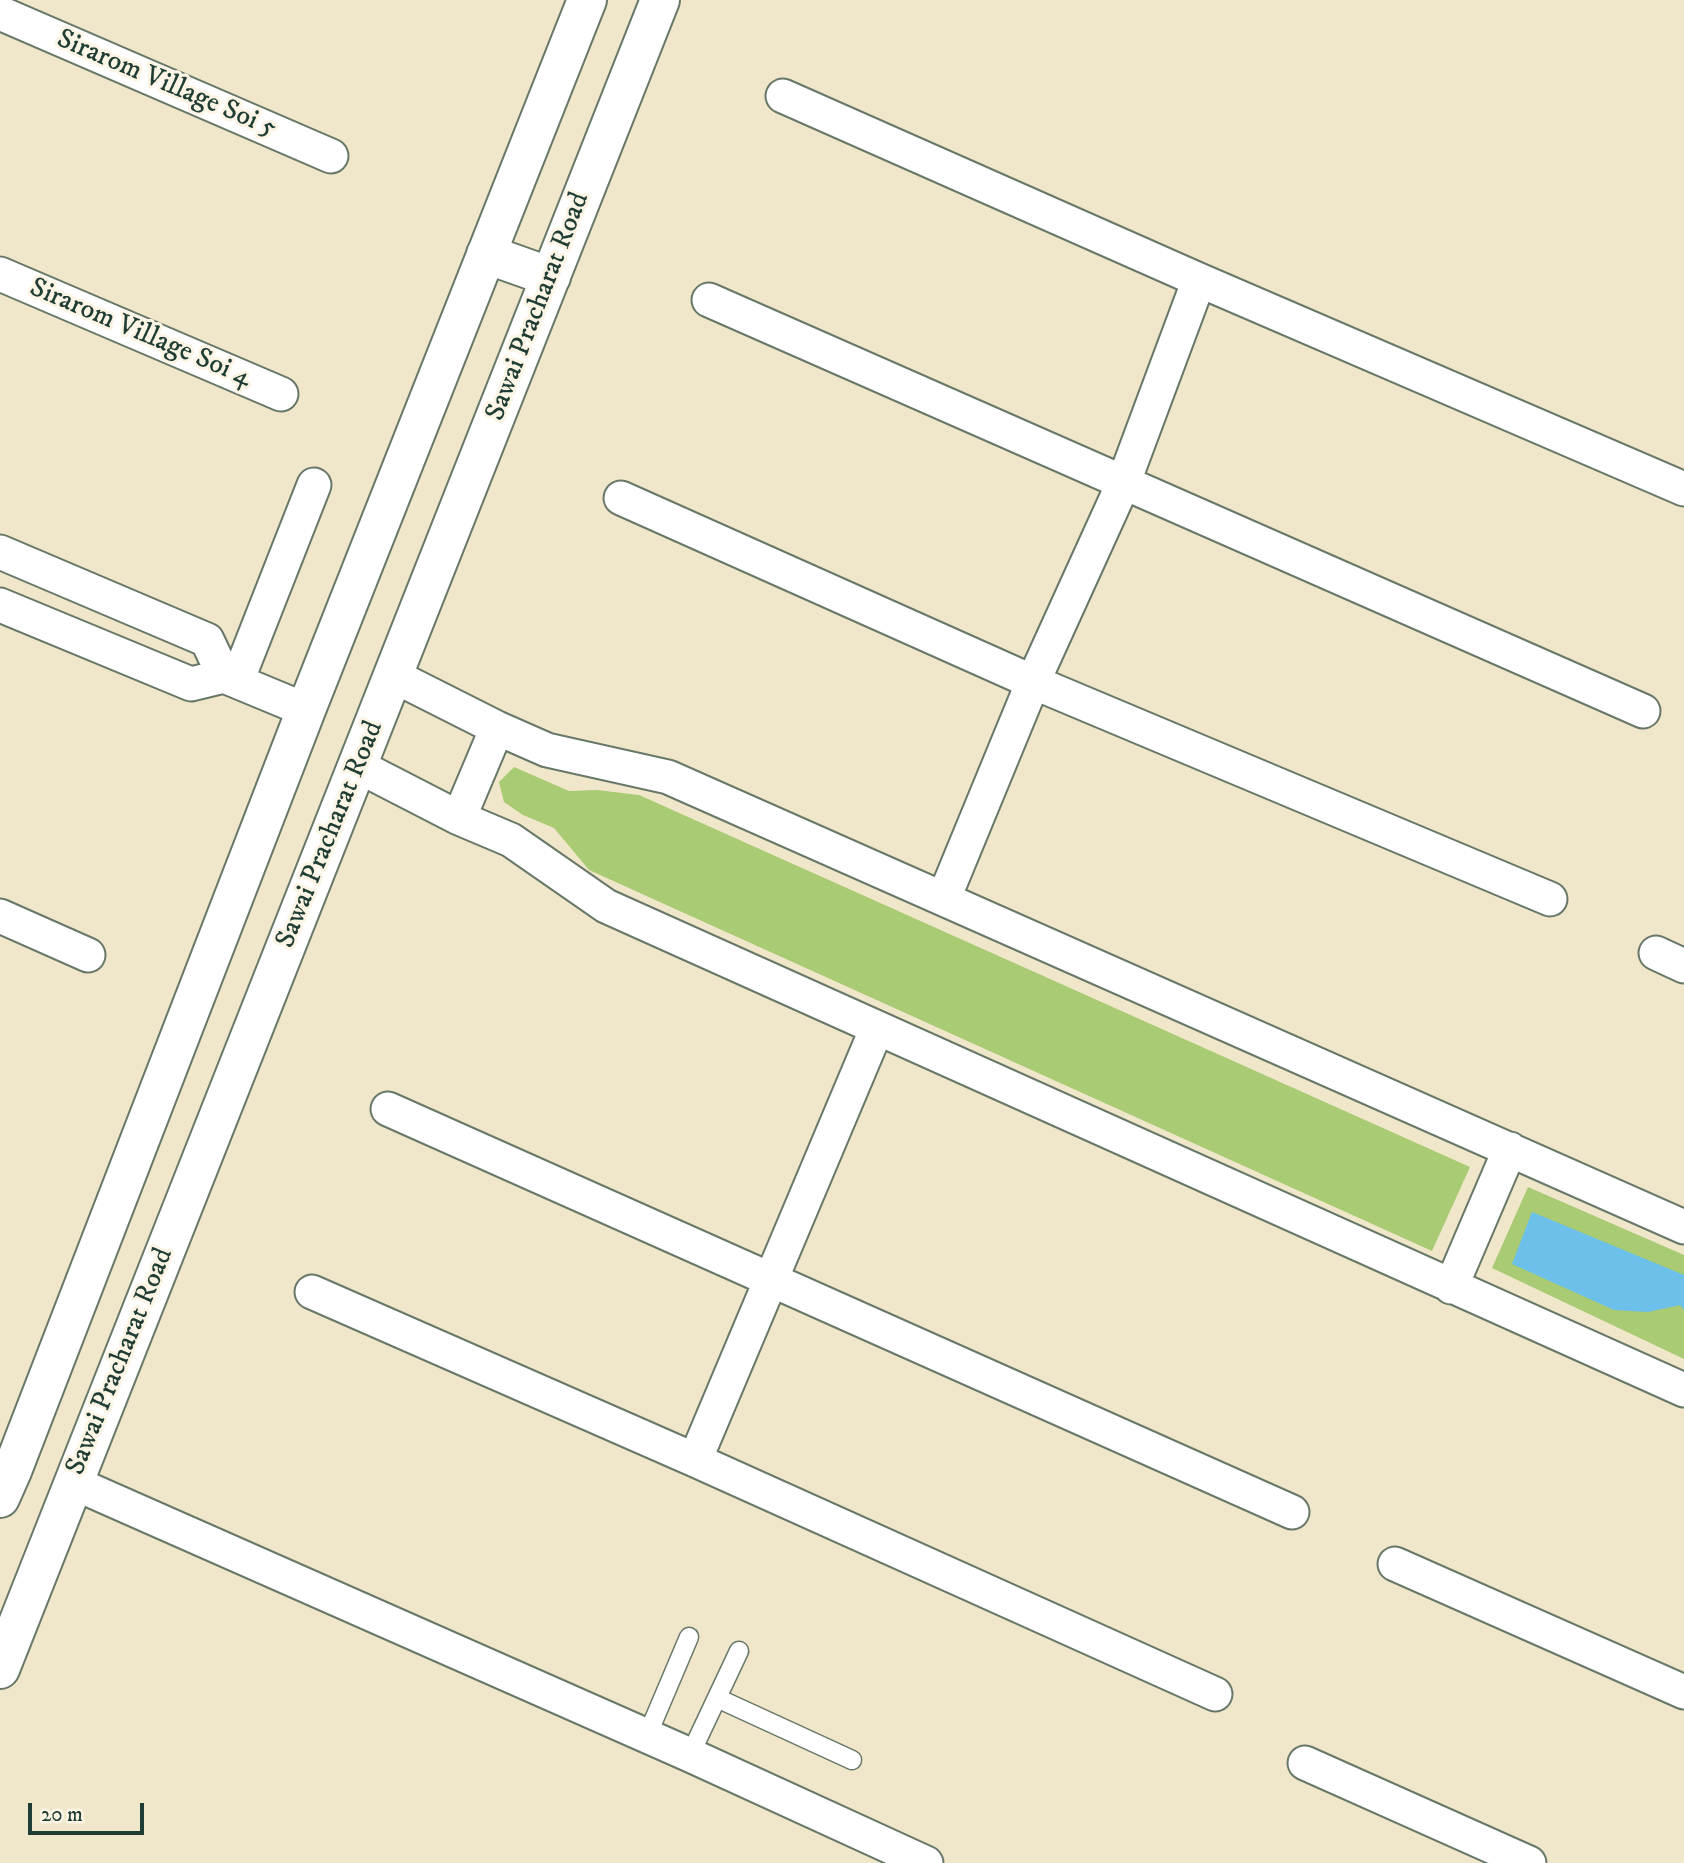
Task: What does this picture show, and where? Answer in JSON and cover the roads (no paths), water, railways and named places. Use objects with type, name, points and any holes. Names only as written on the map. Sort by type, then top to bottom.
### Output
[{"type":"main road","points":[[4,1478],[587,0]]},
{"type":"main road","name":"Sawai Pracharat Road","points":[[0,1669],[660,0]]},
{"type":"main road","points":[[486,254],[551,277]]},
{"type":"street","name":"Sirarom Village Soi 5","points":[[0,13],[331,156]]},
{"type":"street","points":[[783,96],[1199,280],[1684,489]]},
{"type":"street","name":"Sirarom Village Soi 4","points":[[0,274],[281,394]]},
{"type":"street","points":[[944,898],[1033,682],[1124,484],[1199,280]]},
{"type":"street","points":[[709,300],[1643,711]]},
{"type":"street","points":[[231,678],[314,485]]},
{"type":"street","points":[[621,498],[1033,682],[1550,899]]},
{"type":"street","points":[[0,552],[207,640],[231,678]]},
{"type":"street","points":[[45,571],[14,611],[191,684],[231,678],[306,710]]},
{"type":"street","points":[[394,676],[547,750],[668,778],[1684,1227]]},
{"type":"street","points":[[459,818],[497,728]]},
{"type":"street","points":[[358,766],[459,818],[511,840],[606,906],[1684,1390]]},
{"type":"street","points":[[0,916],[88,955]]},
{"type":"street","points":[[695,1460],[877,1028]]},
{"type":"street","points":[[388,1109],[1292,1512]]},
{"type":"street","points":[[1451,1287],[1510,1149]]},
{"type":"street","points":[[312,1292],[695,1460],[1215,1694]]},
{"type":"street","points":[[74,1483],[690,1755],[926,1863]]},
{"type":"street","points":[[1395,1564],[1684,1692]]},
{"type":"street","points":[[1305,1763],[1530,1863]]},
{"type":"lane","points":[[647,1736],[689,1637]]},
{"type":"lane","points":[[690,1755],[739,1651]]},
{"type":"lane","points":[[717,1698],[852,1759]]},
{"type":"water","points":[[1532,1212],[1684,1275],[1684,1310],[1680,1305],[1648,1312],[1614,1310],[1512,1264]]}]
